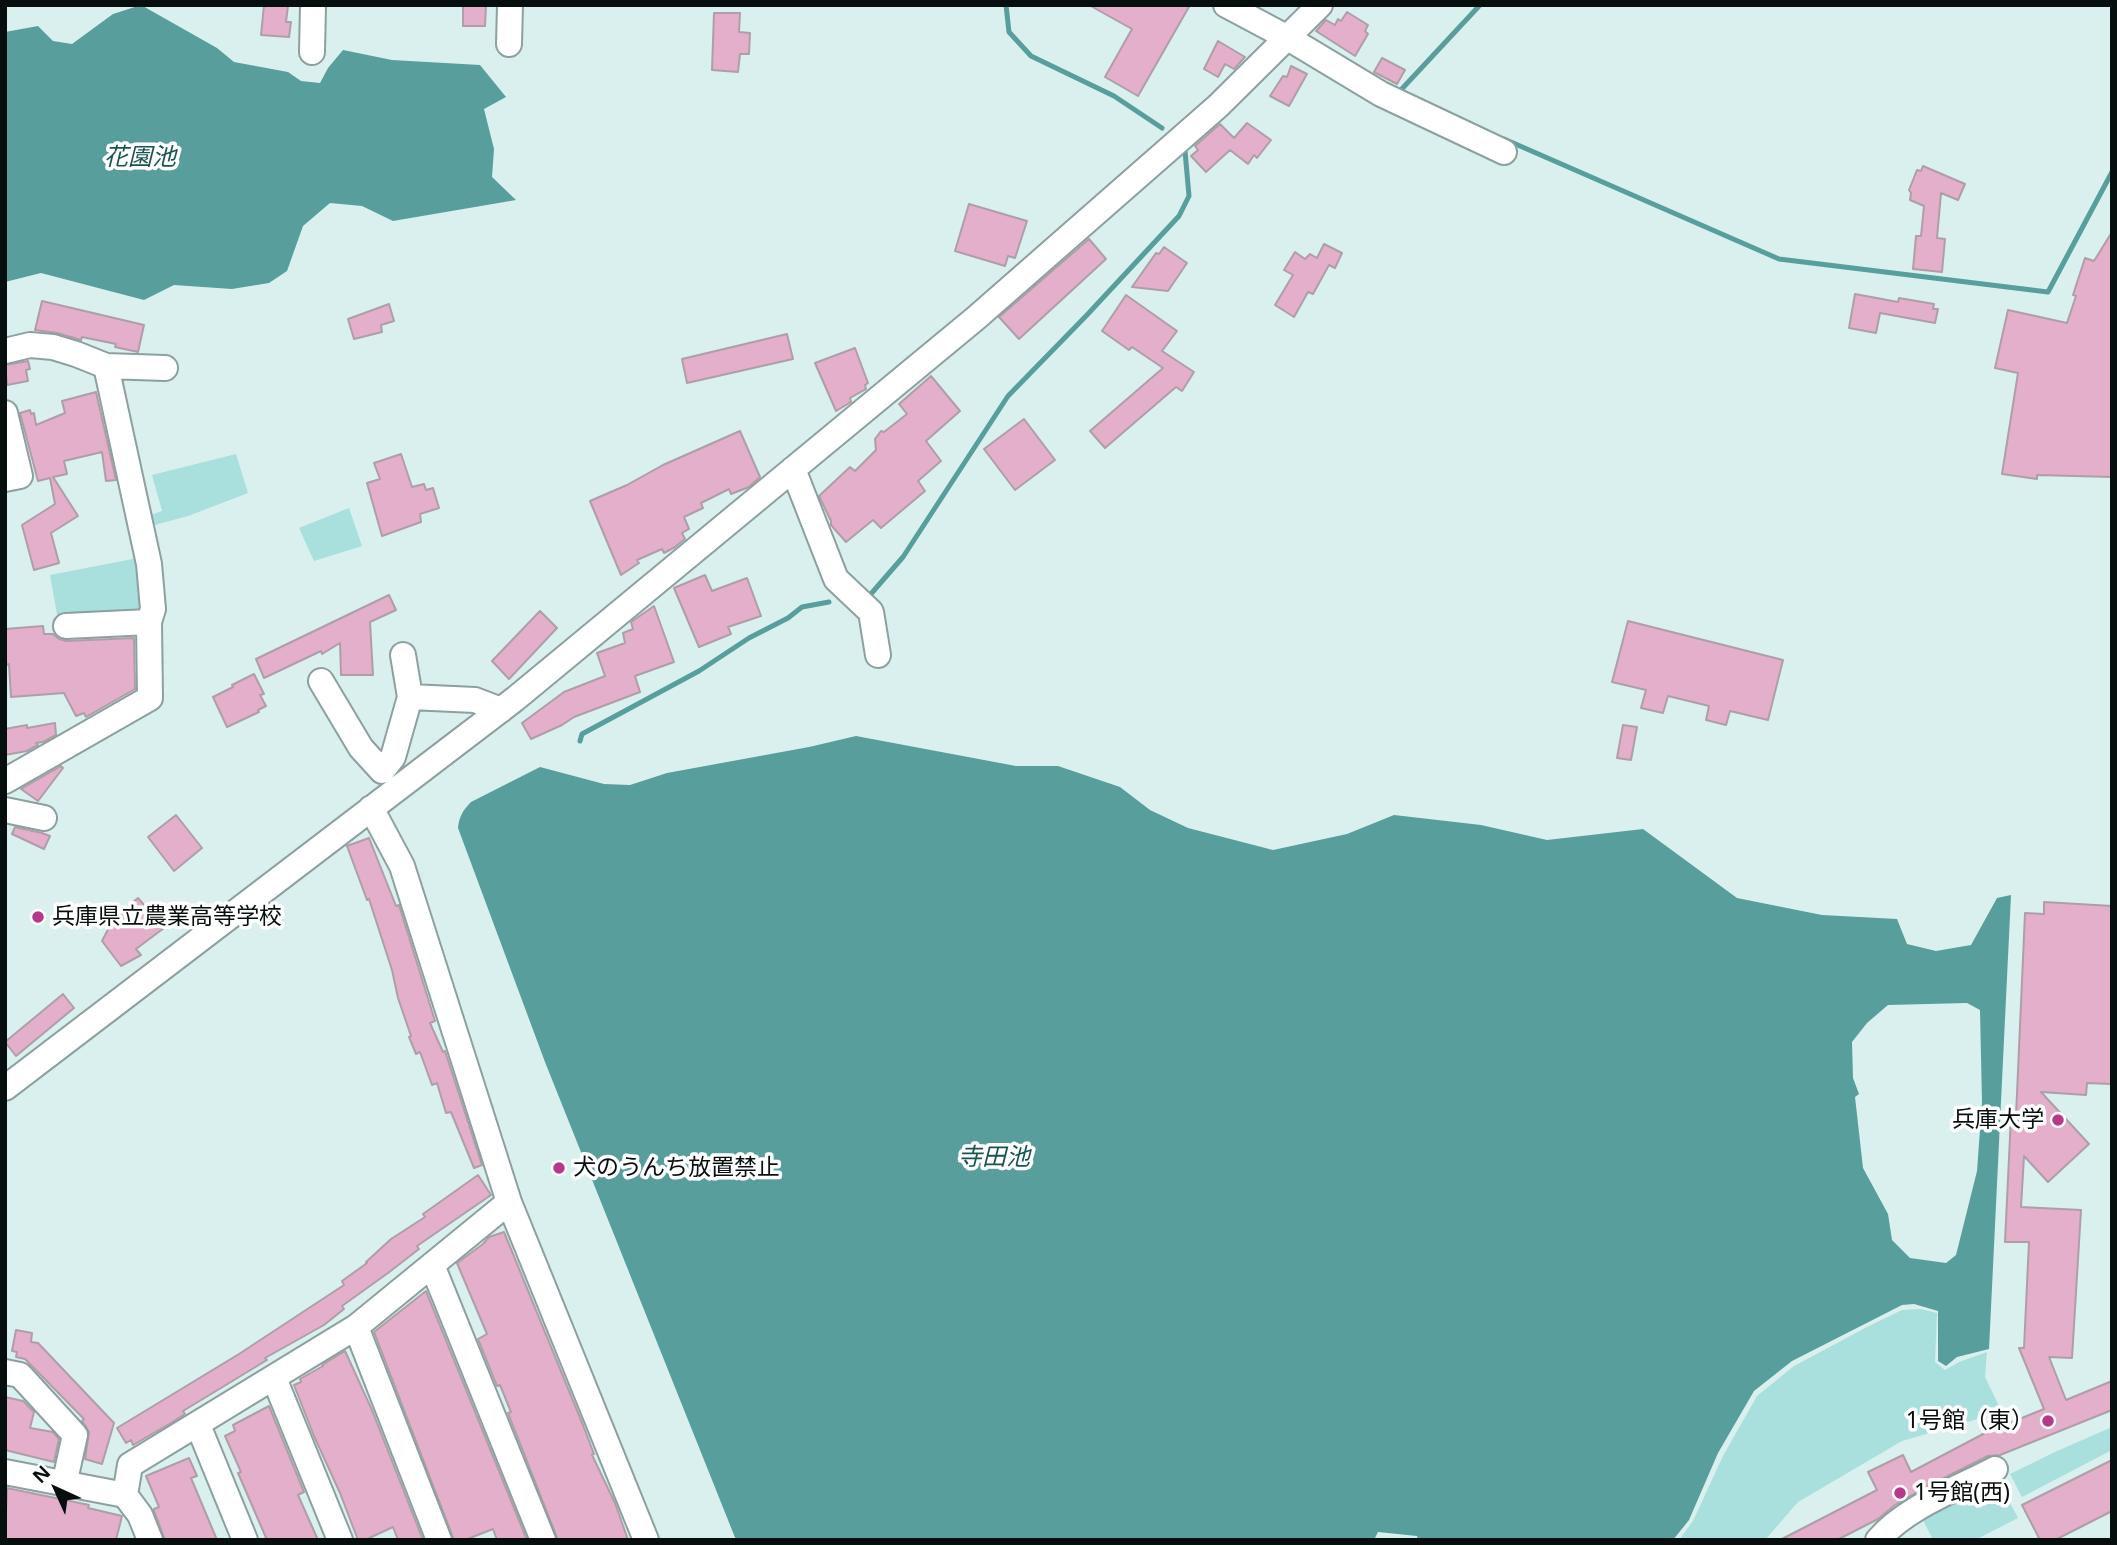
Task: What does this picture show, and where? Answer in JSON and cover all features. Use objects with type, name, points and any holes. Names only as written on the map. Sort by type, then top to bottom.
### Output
[{"type":"street","points":[[312,52],[313,5]]},
{"type":"street","points":[[509,44],[510,5]]},
{"type":"street","points":[[1226,5],[1289,38],[1381,94],[1504,152]]},
{"type":"street","points":[[5,1088],[501,710],[793,470],[976,318],[1218,106],[1320,5]]},
{"type":"street","points":[[5,351],[30,345],[53,347],[106,366],[165,368]]},
{"type":"street","points":[[5,781],[150,698],[149,622],[153,609],[149,564],[106,366]]},
{"type":"street","points":[[5,413],[20,476],[5,479]]},
{"type":"street","points":[[793,470],[836,579],[871,612],[878,655]]},
{"type":"street","points":[[66,626],[149,622]]},
{"type":"street","points":[[321,681],[361,748],[382,771],[393,757],[410,698],[403,654]]},
{"type":"street","points":[[410,698],[475,700],[501,710]]},
{"type":"street","points":[[371,808],[402,866],[509,1202],[646,1540]]},
{"type":"street","points":[[5,810],[44,818]]},
{"type":"street","points":[[150,1540],[140,1516],[125,1495],[130,1465],[356,1327],[509,1202]]},
{"type":"street","points":[[432,1265],[542,1540]]},
{"type":"street","points":[[356,1327],[439,1540]]},
{"type":"street","points":[[5,1372],[20,1375],[75,1435],[64,1485]]},
{"type":"street","points":[[274,1378],[341,1540]]},
{"type":"street","points":[[198,1425],[245,1540]]},
{"type":"street","points":[[1878,1540],[1909,1513],[1994,1469]]},
{"type":"street","points":[[5,1472],[125,1495]]},
{"type":"shaded area","points":[[236,454],[248,493],[188,516],[151,526],[148,516],[162,511],[152,475]]},
{"type":"shaded area","points":[[349,508],[362,546],[314,561],[299,528]]},
{"type":"shaded area","points":[[143,557],[147,614],[58,620],[50,575]]},
{"type":"shaded area","points":[[1921,1309],[1937,1313],[1935,1362],[1945,1370],[1987,1352],[1985,1377],[2002,1412],[1902,1441],[1798,1502],[1765,1540],[1679,1540],[1693,1521],[1723,1456],[1757,1396],[1794,1366],[1869,1326],[1902,1310]]},
{"type":"shaded area","points":[[2112,1427],[2112,1450],[2022,1497],[2010,1474]]},
{"type":"shaded area","points":[[1998,1480],[2018,1518],[1975,1540],[1933,1540],[1922,1518]]},
{"type":"water","name":"花園池","points":[[141,5],[217,48],[234,62],[288,72],[301,81],[320,83],[343,50],[392,60],[480,65],[506,97],[484,109],[494,149],[492,177],[516,200],[393,221],[362,206],[330,203],[303,226],[287,271],[269,283],[232,289],[174,285],[144,300],[41,273],[5,282],[5,32],[38,26],[53,41],[72,44],[113,14]]},
{"type":"water","name":"寺田池","points":[[856,736],[1016,766],[1058,766],[1120,787],[1150,810],[1188,828],[1273,850],[1347,834],[1394,815],[1481,825],[1547,840],[1643,829],[1737,898],[1822,915],[1897,919],[1907,944],[1936,951],[1971,945],[1997,898],[2011,895],[1989,1349],[1957,1357],[1946,1366],[1938,1361],[1938,1311],[1914,1304],[1902,1305],[1792,1361],[1754,1391],[1718,1453],[1689,1520],[1673,1540],[1418,1540],[1417,1536],[1378,1532],[1374,1540],[736,1540],[545,1062],[458,828],[462,814],[471,802],[540,767],[604,784],[630,785],[667,773]],"holes":[[[1967,1003],[1980,1010],[1982,1102],[1977,1171],[1956,1255],[1946,1263],[1910,1258],[1892,1240],[1888,1214],[1863,1168],[1855,1097],[1859,1094],[1853,1078],[1852,1042],[1867,1023],[1888,1005]]]},
{"type":"building","points":[[264,5],[288,6],[286,22],[291,22],[289,37],[261,35]]},
{"type":"building","points":[[463,5],[486,5],[485,26],[463,26]]},
{"type":"building","points":[[1089,5],[1190,5],[1138,96],[1105,77],[1132,29]]},
{"type":"building","points":[[1347,12],[1368,25],[1365,31],[1368,34],[1355,56],[1316,31],[1326,20],[1335,25]]},
{"type":"building","points":[[714,13],[740,13],[739,32],[750,33],[749,54],[740,54],[738,72],[712,70]]},
{"type":"building","points":[[1218,41],[1245,57],[1234,69],[1225,64],[1218,77],[1204,69]]},
{"type":"building","points":[[1382,58],[1405,70],[1397,84],[1374,72]]},
{"type":"building","points":[[1291,66],[1307,74],[1289,106],[1270,96],[1283,76],[1287,77]]},
{"type":"building","points":[[1247,123],[1271,140],[1257,158],[1254,155],[1248,164],[1230,150],[1206,172],[1191,156],[1198,150],[1195,146],[1220,124],[1234,138]]},
{"type":"building","points":[[1923,166],[1965,184],[1958,200],[1941,193],[1937,238],[1945,239],[1942,272],[1913,269],[1916,236],[1921,236],[1924,206],[1910,200],[1909,190],[1917,170],[1921,171]]},
{"type":"building","points":[[969,204],[1027,221],[1015,258],[1008,256],[1005,266],[955,251]]},
{"type":"building","points":[[2112,232],[2112,477],[2037,475],[2037,479],[2002,474],[2018,373],[1995,368],[2008,310],[2067,323],[2085,258],[2094,261]]},
{"type":"building","points":[[1089,239],[1106,259],[1019,339],[999,317]]},
{"type":"building","points":[[1324,244],[1342,253],[1335,268],[1329,265],[1313,294],[1308,292],[1294,317],[1275,305],[1293,275],[1284,270],[1295,252],[1305,259],[1310,254],[1317,258]]},
{"type":"building","points":[[1164,247],[1187,263],[1168,291],[1132,287],[1156,253],[1159,254]]},
{"type":"building","points":[[1855,294],[1898,302],[1899,298],[1934,304],[1933,309],[1938,309],[1935,323],[1880,313],[1876,333],[1849,328]]},
{"type":"building","points":[[1126,295],[1177,331],[1162,351],[1194,372],[1182,391],[1176,387],[1105,448],[1090,431],[1163,368],[1132,347],[1129,350],[1102,331]]},
{"type":"building","points":[[42,301],[144,325],[138,352],[115,347],[116,344],[35,330]]},
{"type":"building","points":[[389,304],[394,321],[381,325],[382,332],[354,339],[348,319]]},
{"type":"building","points":[[787,334],[793,359],[687,383],[682,359]]},
{"type":"building","points":[[855,348],[868,383],[865,385],[866,389],[850,398],[851,402],[836,411],[815,363]]},
{"type":"building","points":[[28,361],[28,381],[7,385],[5,365]]},
{"type":"building","points":[[931,376],[960,411],[926,441],[941,461],[918,481],[925,491],[881,528],[873,520],[846,542],[831,525],[819,496],[850,467],[855,471],[876,450],[875,439],[881,431],[884,432],[907,414],[899,404]]},
{"type":"building","points":[[96,392],[116,480],[106,481],[102,452],[64,461],[67,474],[53,477],[78,516],[51,533],[59,563],[34,570],[22,525],[55,504],[50,478],[38,481],[20,413],[30,410],[31,414],[34,413],[36,425],[65,413],[62,401]]},
{"type":"building","points":[[1024,419],[1055,460],[1015,490],[984,449]]},
{"type":"building","points":[[740,431],[760,477],[749,487],[731,494],[729,489],[701,503],[703,508],[684,517],[689,529],[682,533],[685,539],[664,553],[662,549],[637,560],[639,563],[621,575],[590,501]]},
{"type":"building","points":[[401,454],[412,487],[424,484],[426,490],[433,488],[439,508],[420,514],[421,522],[382,536],[367,483],[380,479],[374,463]]},
{"type":"building","points":[[705,575],[712,591],[747,578],[761,616],[728,627],[731,634],[699,647],[674,588]]},
{"type":"building","points":[[389,595],[396,610],[370,622],[373,675],[341,675],[340,643],[322,654],[321,651],[264,678],[256,659]]},
{"type":"building","points":[[654,606],[674,662],[635,676],[640,692],[574,717],[531,739],[522,723],[564,692],[605,676],[597,653],[625,643],[623,633],[633,629],[631,622]]},
{"type":"building","points":[[540,611],[557,628],[509,679],[492,661]]},
{"type":"building","points":[[1628,621],[1783,660],[1768,720],[1730,711],[1726,725],[1706,720],[1709,706],[1668,696],[1663,713],[1641,708],[1646,690],[1612,682]]},
{"type":"building","points":[[43,626],[44,634],[53,634],[66,641],[134,638],[135,689],[86,717],[84,713],[76,716],[64,693],[11,697],[9,664],[5,665],[5,629]]},
{"type":"building","points":[[254,674],[264,694],[260,695],[266,706],[227,727],[213,697]]},
{"type":"building","points":[[55,723],[56,735],[36,743],[38,745],[27,751],[5,755],[5,729]]},
{"type":"building","points":[[1623,725],[1637,727],[1631,760],[1617,758]]},
{"type":"building","points":[[61,766],[63,768],[38,801],[21,789]]},
{"type":"building","points":[[176,815],[202,848],[174,871],[148,837]]},
{"type":"building","points":[[15,827],[50,836],[44,849],[12,834]]},
{"type":"building","points":[[369,838],[396,906],[399,905],[435,1021],[430,1023],[443,1052],[445,1051],[482,1165],[474,1168],[451,1112],[446,1113],[437,1083],[432,1085],[420,1052],[416,1054],[409,1037],[411,1036],[392,970],[369,899],[367,900],[347,846]]},
{"type":"building","points":[[138,898],[164,928],[136,949],[141,955],[121,966],[102,941],[112,922]]},
{"type":"building","points":[[2044,902],[2112,906],[2112,1084],[2087,1083],[2086,1095],[2041,1092],[2089,1144],[2048,1182],[2024,1156],[2021,1207],[2081,1210],[2072,1358],[2049,1357],[2066,1400],[2112,1381],[2112,1410],[2000,1455],[1988,1456],[1926,1487],[1895,1505],[1878,1519],[1837,1540],[1780,1540],[1877,1490],[1868,1472],[1903,1455],[1911,1472],[1985,1433],[2044,1409],[2019,1348],[2024,1348],[2029,1242],[2005,1242],[2011,1116],[2016,1116],[2025,913],[2044,914]]},
{"type":"building","points":[[63,994],[74,1008],[16,1056],[5,1042]]},
{"type":"building","points":[[478,1175],[491,1195],[417,1246],[419,1249],[342,1306],[344,1309],[324,1325],[265,1358],[267,1360],[183,1411],[185,1414],[171,1423],[133,1445],[131,1440],[126,1443],[117,1428],[239,1354],[344,1285],[342,1281],[367,1263],[391,1239],[425,1217],[423,1214]]},
{"type":"building","points":[[504,1232],[628,1540],[558,1540],[508,1413],[511,1412],[478,1339],[487,1334],[457,1263],[489,1237]]},
{"type":"building","points":[[426,1291],[527,1540],[497,1540],[493,1529],[465,1540],[454,1540],[374,1332]]},
{"type":"building","points":[[16,1330],[32,1333],[31,1342],[38,1343],[114,1423],[102,1464],[85,1459],[89,1432],[82,1421],[84,1419],[25,1359],[16,1357],[17,1352],[12,1351]]},
{"type":"building","points":[[345,1351],[372,1410],[423,1540],[398,1540],[393,1527],[365,1540],[358,1540],[314,1436],[294,1385]]},
{"type":"building","points":[[5,1397],[23,1401],[34,1412],[30,1428],[53,1432],[59,1439],[54,1462],[5,1450]]},
{"type":"building","points":[[269,1406],[304,1492],[298,1495],[318,1540],[267,1540],[238,1473],[241,1472],[225,1436],[235,1431],[233,1425]]},
{"type":"building","points":[[189,1458],[197,1476],[191,1478],[217,1540],[165,1540],[154,1511],[159,1507],[146,1476]]},
{"type":"building","points":[[2112,1460],[2112,1511],[2055,1540],[2040,1540],[2022,1505]]},
{"type":"building","points":[[7,1488],[89,1505],[88,1508],[122,1516],[116,1540],[5,1540]]},
{"type":"waterway","points":[[1006,5],[1009,32],[1031,56],[1114,96],[1162,128]]},
{"type":"waterway","points":[[1399,92],[1480,5]]},
{"type":"waterway","points":[[1504,139],[1779,259],[2048,292],[2112,172]]},
{"type":"waterway","points":[[870,595],[903,557],[1008,396],[1179,216],[1189,196],[1185,151]]},
{"type":"waterway","points":[[580,741],[582,734],[699,671],[802,607],[829,602]]},
{"type":"place","name":"兵庫県立農業高等学校","points":[[38,917]]},
{"type":"place","name":"兵庫大学","points":[[2058,1120]]},
{"type":"place","name":"犬のうんち放置禁止","points":[[559,1168]]},
{"type":"place","name":"1号館（東）","points":[[2048,1421]]},
{"type":"place","name":"1号館(西)","points":[[1900,1493]]}]
